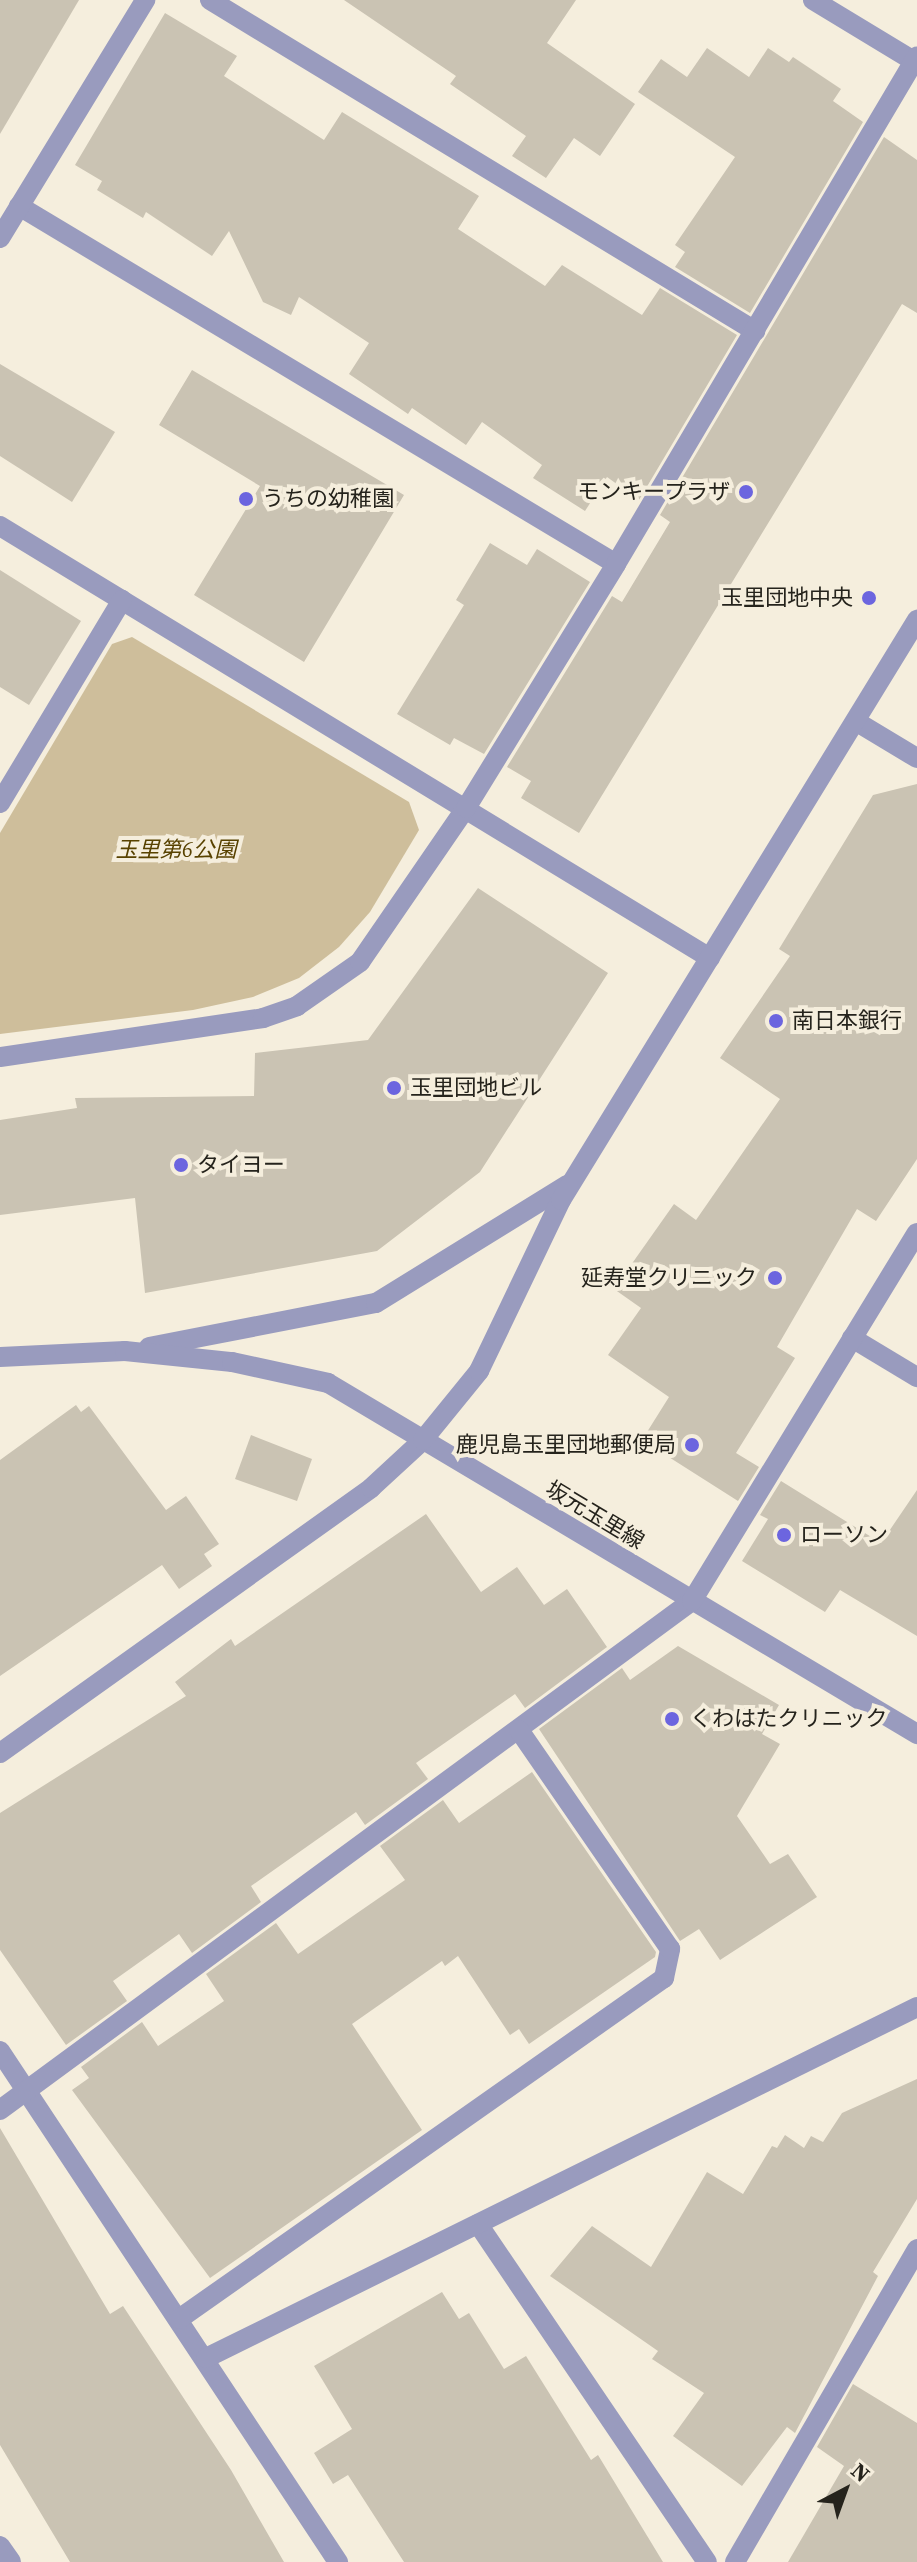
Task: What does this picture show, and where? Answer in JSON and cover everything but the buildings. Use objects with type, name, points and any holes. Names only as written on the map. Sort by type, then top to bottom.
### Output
[{"type":"street","points":[[0,238],[145,0]]},
{"type":"street","points":[[210,0],[755,331]]},
{"type":"street","points":[[0,1057],[263,1018],[297,1006],[360,962],[466,808],[616,564],[916,60],[813,0]]},
{"type":"street","points":[[19,206],[616,564]]},
{"type":"street","points":[[0,526],[710,958]]},
{"type":"street","points":[[0,803],[122,600]]},
{"type":"street","points":[[0,1753],[371,1488],[423,1440],[479,1371],[571,1183],[917,620]]},
{"type":"street","points":[[857,722],[917,758]]},
{"type":"street","points":[[125,1351],[376,1303],[571,1183]]},
{"type":"street","points":[[0,2110],[692,1601],[917,1233]]},
{"type":"street","points":[[852,1338],[917,1377]]},
{"type":"street","name":"坂元玉里線","points":[[0,1357],[125,1351],[232,1362],[328,1383],[917,1734]]},
{"type":"street","points":[[179,2319],[664,1978],[670,1949],[519,1730]]},
{"type":"street","points":[[206,2358],[917,2007]]},
{"type":"street","points":[[0,2051],[206,2358],[338,2562]]},
{"type":"street","points":[[478,2224],[707,2562]]},
{"type":"street","points":[[735,2562],[917,2249]]},
{"type":"street","points":[[0,2546],[11,2562]]},
{"type":"green space","name":"玉里第6公園","points":[[132,637],[409,802],[419,830],[370,912],[339,947],[299,978],[253,997],[193,1010],[0,1034],[0,833],[112,644]]},
{"type":"place","name":"モンキープラザ","points":[[746,492]]},
{"type":"place","name":"うちの幼稚園","points":[[246,499]]},
{"type":"place","name":"玉里団地中央","points":[[869,598]]},
{"type":"place","name":"南日本銀行","points":[[776,1021]]},
{"type":"place","name":"玉里団地ビル","points":[[394,1088]]},
{"type":"place","name":"タイヨー","points":[[181,1165]]},
{"type":"place","name":"延寿堂クリニック","points":[[775,1278]]},
{"type":"place","name":"鹿児島玉里団地郵便局","points":[[692,1445]]},
{"type":"place","name":"ローソン","points":[[784,1535]]},
{"type":"place","name":"くわはたクリニック","points":[[672,1719]]}]
